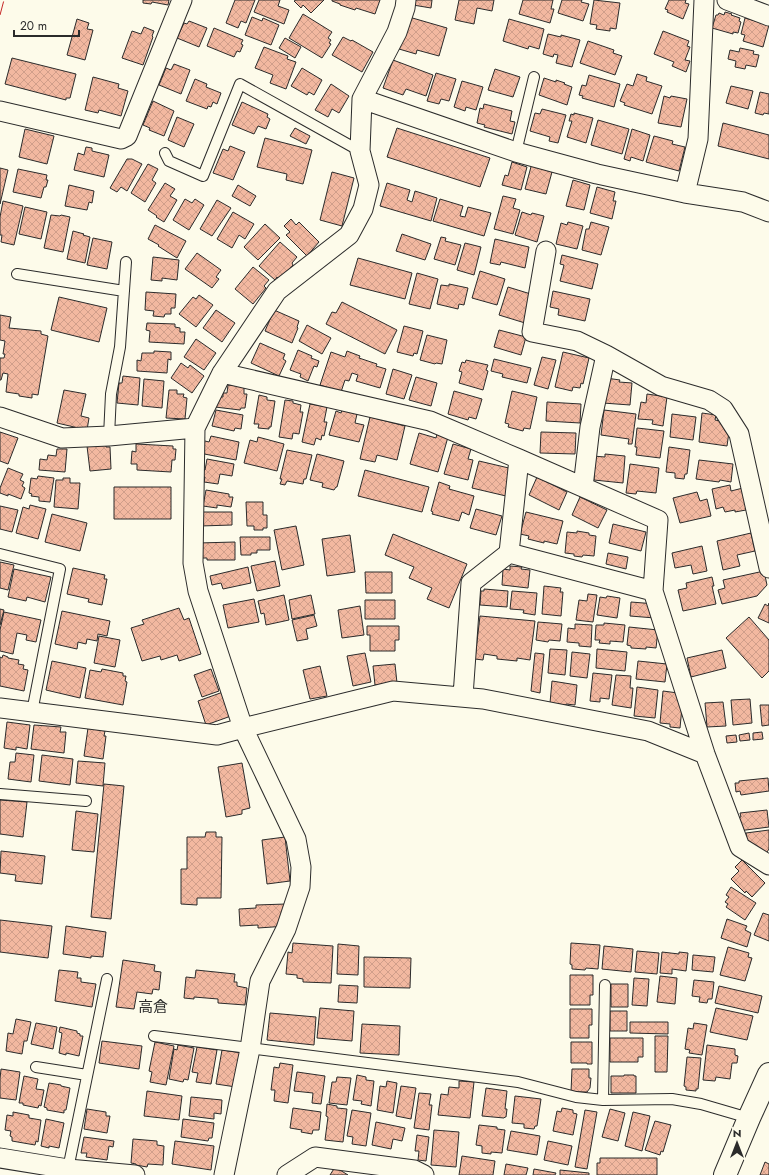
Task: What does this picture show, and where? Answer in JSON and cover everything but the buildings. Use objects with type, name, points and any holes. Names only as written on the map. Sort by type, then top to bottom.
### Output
[{"type":"main road","points":[[725,1175],[769,1074]]},
{"type":"street","points":[[0,111],[121,140],[127,136],[182,0]]},
{"type":"street","points":[[224,1175],[250,1049],[260,982],[286,929],[300,887],[301,867],[296,839],[243,728],[198,591],[193,563],[195,428],[222,373],[276,292],[349,235],[363,209],[369,185],[360,151],[362,99],[396,32],[405,8],[406,0]]},
{"type":"street","points":[[685,193],[698,140],[704,0]]},
{"type":"street","points":[[727,0],[769,16]]},
{"type":"street","points":[[362,99],[516,152],[597,174],[685,193],[743,202],[769,212]]},
{"type":"street","points":[[546,250],[532,332],[577,341],[606,355],[661,386],[709,400],[723,409],[739,434],[769,568]]},
{"type":"street","points":[[583,487],[590,427],[606,355]]},
{"type":"street","points":[[222,373],[430,421],[658,520],[653,591],[705,754],[740,847],[769,865]]},
{"type":"street","points":[[0,417],[62,438],[108,436],[195,428]]},
{"type":"street","points":[[463,696],[471,583],[509,553],[519,459]]},
{"type":"street","points":[[509,553],[653,591]]},
{"type":"street","points":[[0,708],[217,735],[393,691],[463,696],[483,699],[648,731],[705,754]]},
{"type":"street","points":[[287,1175],[315,1157],[414,1170],[424,1175]]},
{"type":"street","points":[[0,1158],[68,1169],[135,1175]]},
{"type":"lane","points":[[516,152],[534,77]]},
{"type":"lane","points":[[165,153],[169,161],[203,176],[240,84],[360,151]]},
{"type":"lane","points":[[108,436],[111,394],[120,347],[126,262]]},
{"type":"lane","points":[[17,274],[124,291]]},
{"type":"lane","points":[[0,554],[60,568],[32,712]]},
{"type":"lane","points":[[0,794],[86,801]]},
{"type":"lane","points":[[68,1169],[107,979]]},
{"type":"lane","points":[[603,1100],[605,985]]},
{"type":"lane","points":[[154,1036],[518,1082],[576,1097],[603,1100],[672,1099],[701,1104],[749,1118]]},
{"type":"lane","points":[[36,1067],[87,1074]]},
{"type":"power","points":[[0,15],[4,0]]},
{"type":"district","name":"高倉","points":[[153,1007]]}]
